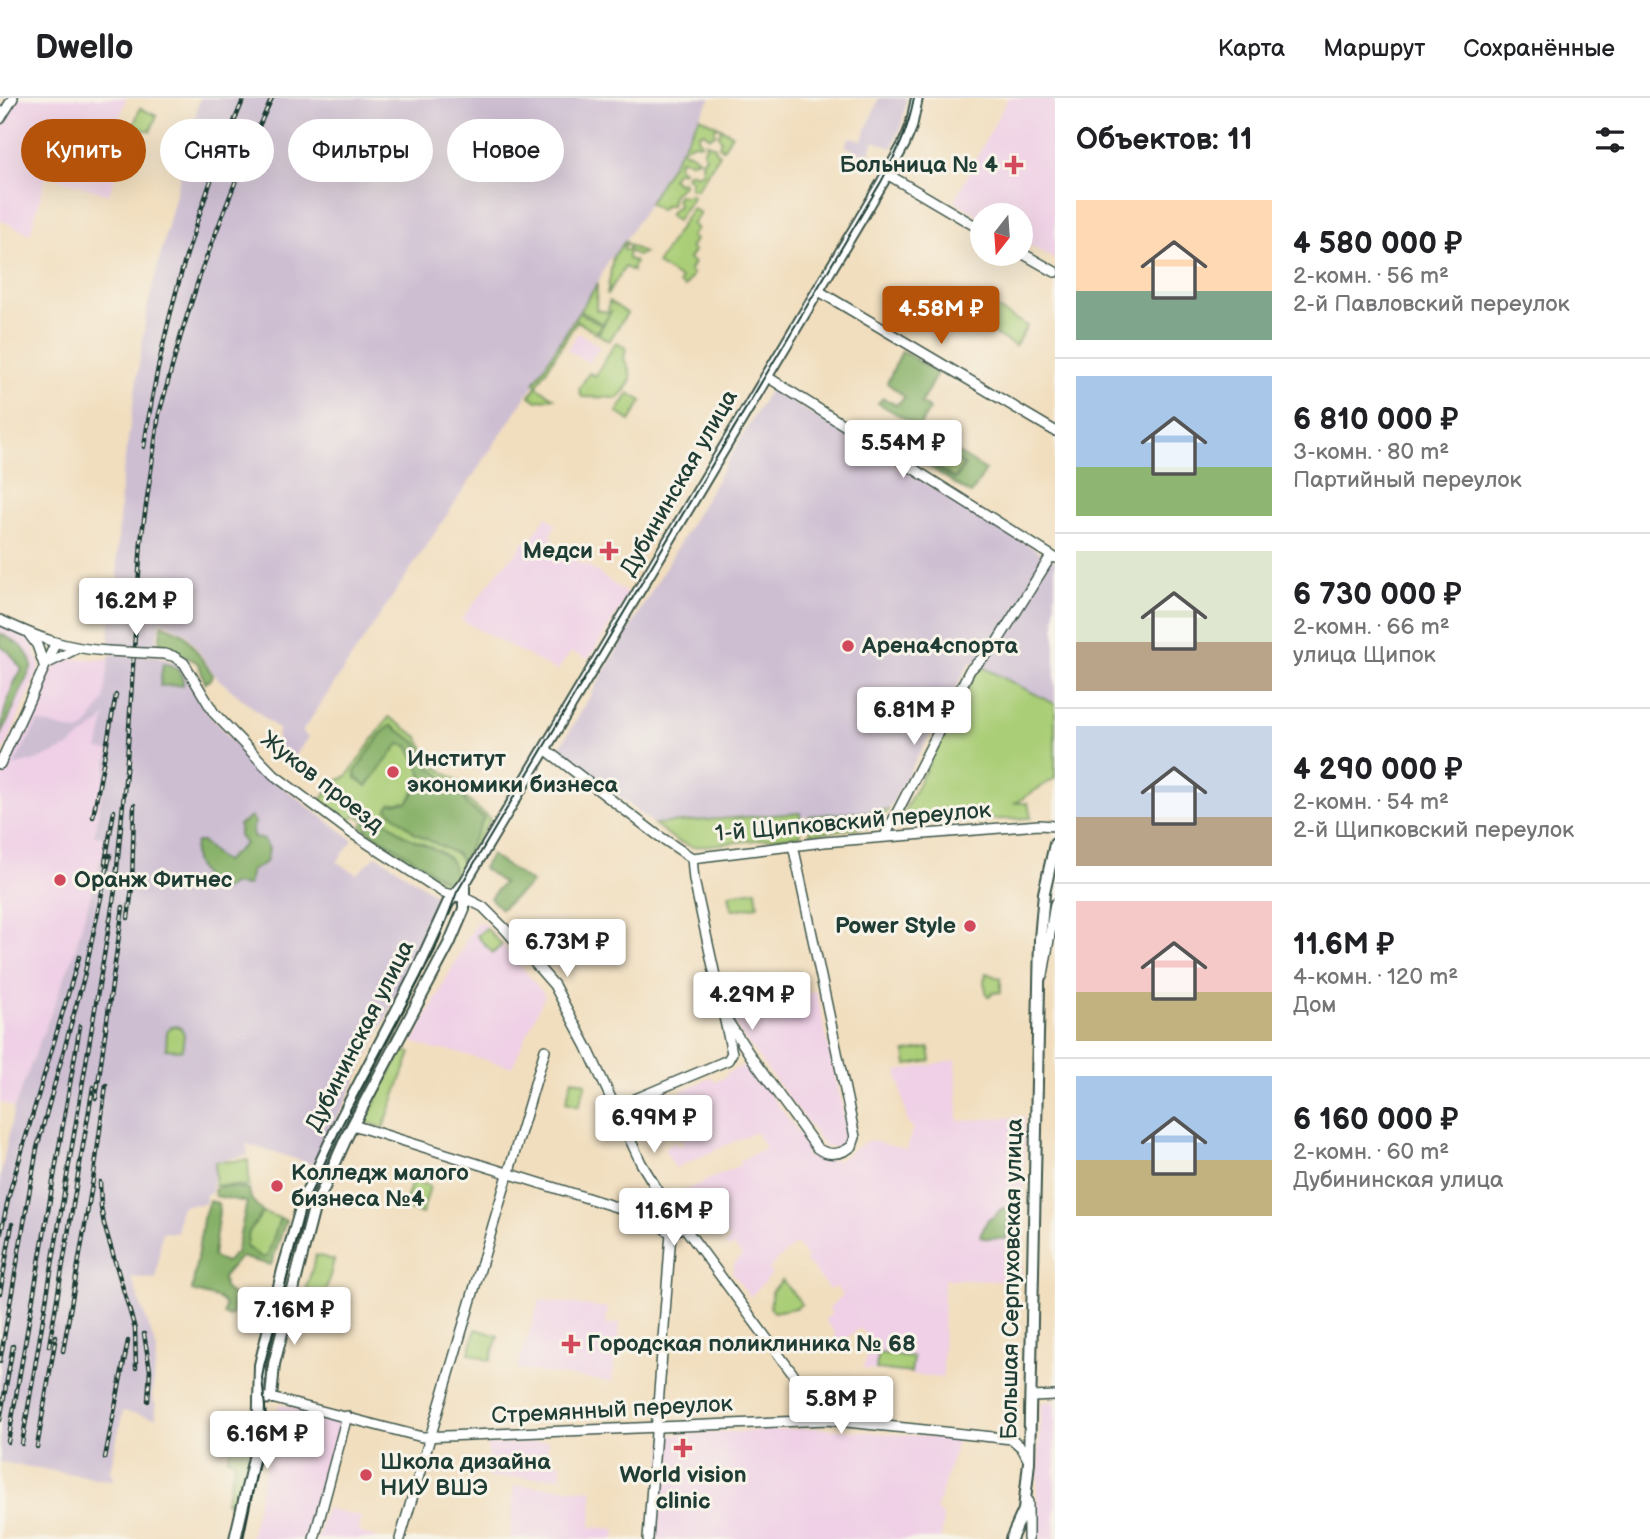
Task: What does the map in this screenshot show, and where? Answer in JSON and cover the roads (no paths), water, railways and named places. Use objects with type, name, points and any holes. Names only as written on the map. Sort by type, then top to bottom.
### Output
[{"type":"main road","name":"Дубининская улица","points":[[235,1539],[258,1441],[258,1377],[262,1355],[289,1244],[304,1198],[450,896],[464,884],[887,174],[911,127],[916,98]]},
{"type":"main road","name":"Большая Серпуховская улица","points":[[1011,1539],[1024,1510],[1029,1462],[1041,925],[1044,893],[1055,844]]},
{"type":"main road","name":"Дубининская улица","points":[[271,1398],[274,1364],[313,1212],[353,1125],[422,992],[435,974],[463,914],[464,884]]},
{"type":"main road","points":[[259,1399],[271,1398]]},
{"type":"street","points":[[0,118],[13,98]]},
{"type":"street","points":[[887,174],[970,223]]},
{"type":"street","points":[[1033,259],[1055,272]]},
{"type":"street","points":[[817,290],[1055,431]]},
{"type":"street","points":[[766,376],[1053,557],[994,647],[970,670],[885,836]]},
{"type":"street","name":"Жуков проезд","points":[[0,620],[55,644],[76,649],[173,656],[184,663],[214,713],[274,775],[351,832],[450,896]]},
{"type":"street","points":[[27,633],[37,645],[44,666]]},
{"type":"street","points":[[0,764],[55,644]]},
{"type":"street","points":[[44,666],[76,649]]},
{"type":"street","points":[[545,749],[656,834],[692,858]]},
{"type":"street","name":"1-й Щипковский переулок","points":[[731,1056],[732,1050],[694,880],[692,858],[885,836],[1055,826]]},
{"type":"street","points":[[725,1017],[817,1148],[834,1154],[852,1146],[855,1137],[793,845]]},
{"type":"street","points":[[450,896],[465,898],[483,907],[554,985],[587,1047],[648,1176],[671,1212],[679,1215],[682,1224],[827,1420]]},
{"type":"street","name":"Большая Серпуховская улица","points":[[1038,1016],[1055,904]]},
{"type":"street","points":[[400,1539],[545,1050]]},
{"type":"street","points":[[614,1108],[728,1060],[731,1056],[754,1061]]},
{"type":"street","points":[[353,1125],[661,1221]]},
{"type":"street","points":[[671,1212],[661,1221],[663,1228],[671,1233]]},
{"type":"street","points":[[671,1233],[677,1231],[682,1224]]},
{"type":"street","points":[[648,1539],[671,1233]]},
{"type":"street","points":[[1032,1397],[1055,1396]]},
{"type":"street","name":"Стремянный переулок","points":[[271,1398],[422,1437],[827,1420],[1012,1439],[1022,1448],[1029,1462]]},
{"type":"street","points":[[314,1539],[346,1416]]},
{"type":"street","points":[[1027,1493],[1028,1539]]},
{"type":"tram line","points":[[243,1539],[265,1431],[262,1378],[264,1366],[307,1201],[343,1123],[435,950],[457,892],[881,182],[901,142],[914,98]]},
{"type":"railway","points":[[144,447],[160,357],[182,269],[210,183],[244,98]]},
{"type":"railway","points":[[22,1444],[115,890],[127,760],[141,541],[159,414],[201,272],[246,154],[272,98]]},
{"type":"railway","points":[[93,817],[116,695]]},
{"type":"railway","points":[[128,918],[132,888],[134,805]]},
{"type":"railway","points":[[105,863],[114,811]]},
{"type":"railway","points":[[0,1361],[37,1148],[84,977],[110,855]]},
{"type":"railway","points":[[96,1098],[123,907]]},
{"type":"railway","points":[[0,1237],[10,1191],[79,957]]},
{"type":"railway","points":[[8,1442],[80,1026]]},
{"type":"railway","points":[[63,1351],[94,1174],[106,1085]]},
{"type":"railway","points":[[49,1346],[93,1087]]},
{"type":"railway","points":[[100,1182],[104,1224],[135,1329],[136,1368]]},
{"type":"railway","points":[[0,1293],[12,1224]]},
{"type":"railway","points":[[144,1334],[150,1370],[148,1401]]},
{"type":"railway","points":[[37,1447],[56,1336]]},
{"type":"railway","points":[[105,1458],[128,1341]]},
{"type":"railway","points":[[0,1420],[13,1346]]},
{"type":"place","name":"Больница № 4","points":[[1014,165]]},
{"type":"place","name":"Медси","points":[[609,551]]},
{"type":"place","name":"Арена4спорта","points":[[848,646]]},
{"type":"place","name":"Институт экономики бизнеса","points":[[393,772]]},
{"type":"place","name":"Оранж Фитнес","points":[[60,880]]},
{"type":"place","name":"Power Style","points":[[970,926]]},
{"type":"place","name":"Колледж малого бизнеса №4","points":[[277,1186]]},
{"type":"place","name":"Городская поликлиника № 68","points":[[571,1344]]},
{"type":"place","name":"World vision clinic","points":[[683,1448]]},
{"type":"place","name":"Школа дизайна НИУ ВШЭ","points":[[366,1475]]}]
